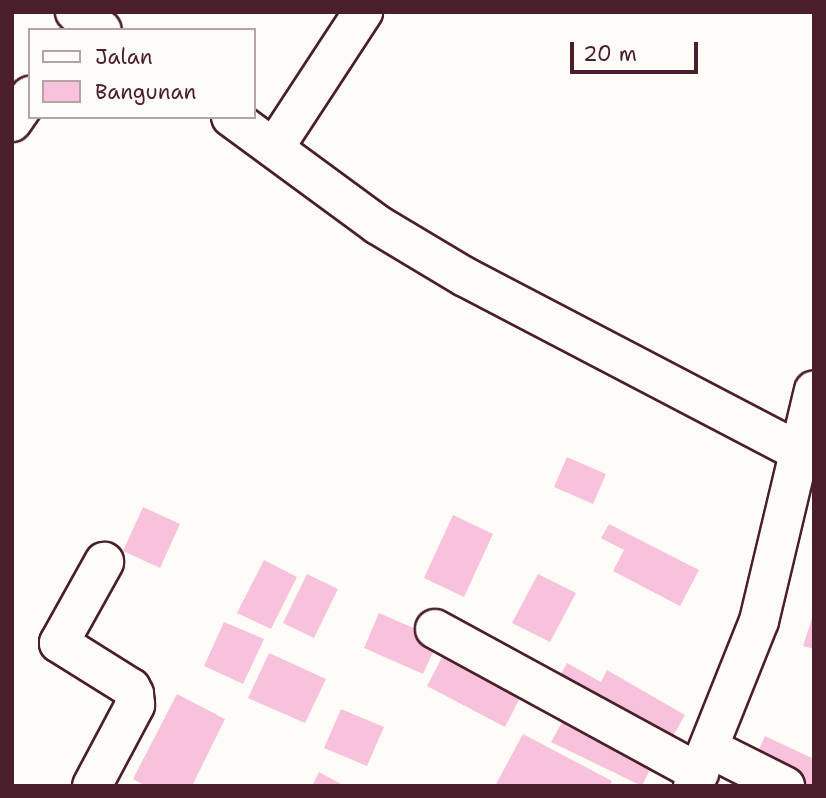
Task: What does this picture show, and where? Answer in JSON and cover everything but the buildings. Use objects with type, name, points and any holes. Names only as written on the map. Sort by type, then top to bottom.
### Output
[{"type":"street","points":[[274,148],[363,12]]},
{"type":"street","points":[[12,122],[28,99]]},
{"type":"street","points":[[234,119],[378,225],[465,277],[801,453]]},
{"type":"street","points":[[701,769],[759,621],[814,390]]},
{"type":"street","points":[[92,786],[135,705],[134,694],[131,688],[59,643],[104,562]]},
{"type":"street","points":[[435,629],[701,769],[785,786]]}]
